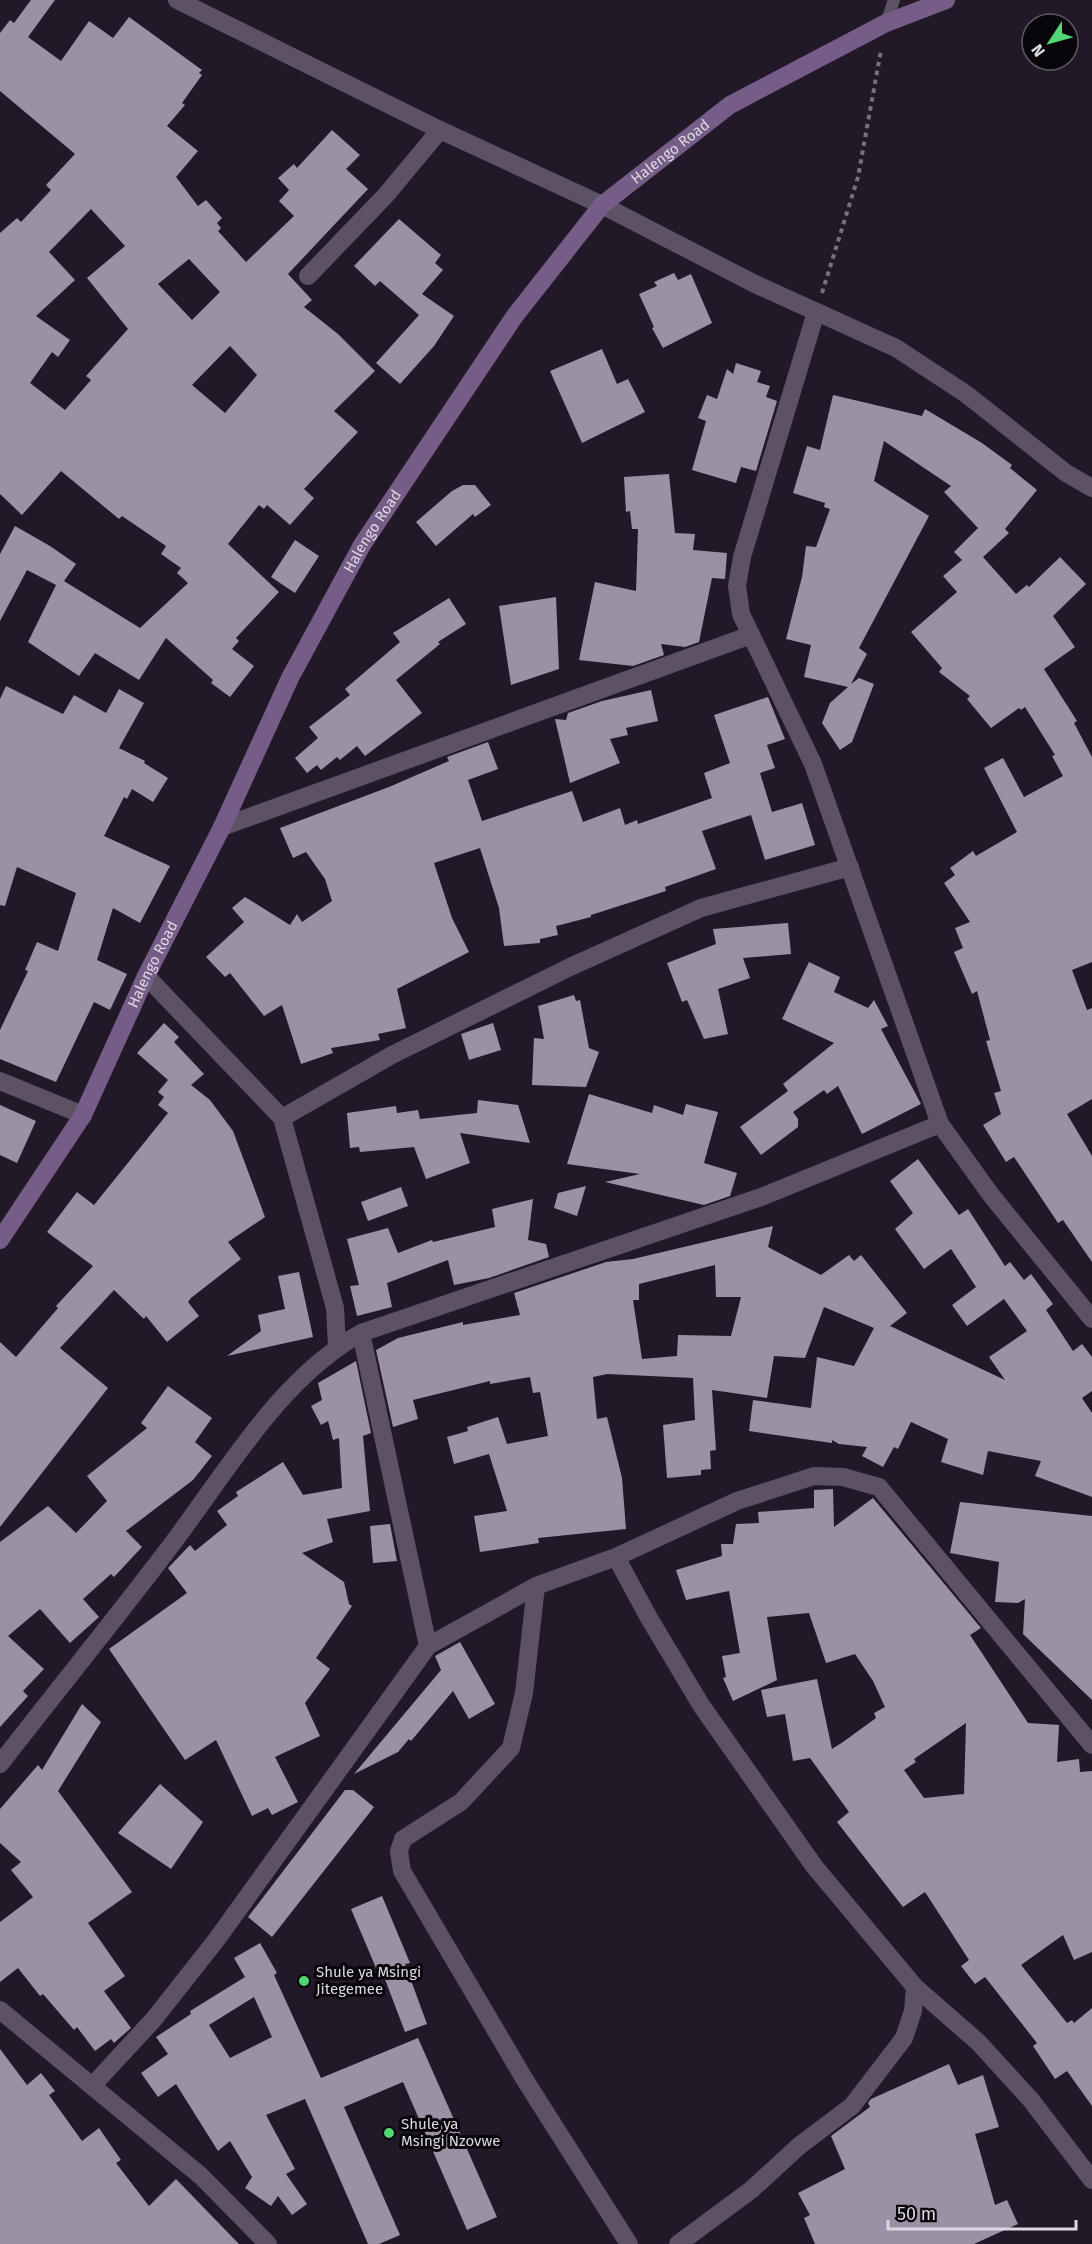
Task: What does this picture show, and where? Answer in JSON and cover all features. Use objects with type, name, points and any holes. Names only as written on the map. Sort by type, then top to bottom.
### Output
[{"type":"street","points":[[177,0],[440,130],[602,205],[816,312],[896,348],[966,394],[1066,473],[1092,489]]},
{"type":"street","name":"Halengo Road","points":[[0,1240],[83,1115],[146,975],[222,827],[290,678],[362,544],[514,317],[602,205],[730,105],[886,23],[946,0]]},
{"type":"street","points":[[308,276],[386,195],[440,130]]},
{"type":"street","points":[[816,312],[742,557],[737,600],[741,614],[813,764],[940,1124],[992,1195],[1092,1319]]},
{"type":"street","points":[[222,827],[752,635]]},
{"type":"street","points":[[282,1118],[413,1045],[570,967],[701,908],[850,867]]},
{"type":"street","points":[[146,975],[282,1118],[335,1308],[337,1346]]},
{"type":"street","points":[[0,1081],[83,1115]]},
{"type":"street","points":[[0,1764],[166,1552],[265,1420],[300,1377],[337,1346],[362,1332],[764,1196],[940,1124]]},
{"type":"street","points":[[362,1332],[428,1646]]},
{"type":"street","points":[[93,2085],[154,2019],[216,1939],[428,1646],[536,1586],[616,1557],[737,1501],[814,1476],[843,1477],[879,1487],[1092,1745]]},
{"type":"street","points":[[616,1557],[648,1618],[700,1705],[814,1866],[915,1987],[978,2042],[1031,2100],[1092,2180]]},
{"type":"street","points":[[536,1586],[524,1693],[511,1748],[461,1802],[404,1839],[399,1851],[402,1871],[525,2080],[629,2244]]},
{"type":"street","points":[[678,2244],[751,2190],[799,2146],[852,2106],[904,2038],[913,2011],[915,1987]]},
{"type":"street","points":[[0,2010],[93,2085],[138,2127],[201,2176],[268,2244]]},
{"type":"lane","points":[[886,23],[894,0]]},
{"type":"path","points":[[816,312],[858,177],[886,23]]},
{"type":"building","points":[[31,0],[55,0],[28,37],[61,61],[89,21],[113,38],[129,17],[202,70],[199,73],[202,75],[182,103],[185,105],[167,126],[198,151],[176,177],[198,206],[206,200],[222,218],[217,223],[221,228],[218,231],[246,262],[294,216],[279,201],[289,190],[278,178],[294,164],[297,168],[332,130],[360,155],[346,169],[368,189],[288,274],[312,300],[304,307],[338,334],[375,371],[334,411],[358,432],[304,489],[314,498],[290,525],[267,505],[264,509],[259,505],[228,544],[279,592],[236,638],[239,641],[232,649],[254,666],[230,697],[211,683],[213,680],[166,638],[139,680],[95,653],[79,676],[28,642],[56,585],[27,570],[0,621],[0,554],[15,526],[76,564],[64,581],[140,628],[188,583],[177,573],[181,568],[161,554],[166,546],[122,516],[119,519],[61,471],[22,515],[0,494],[0,233],[17,218],[21,222],[51,190],[46,185],[75,154],[0,91],[0,33],[10,20],[14,23]],"holes":[[[91,209],[125,246],[87,278],[128,329],[86,376],[91,380],[65,410],[30,383],[52,352],[58,357],[70,340],[36,316],[75,280],[49,252]],[[189,259],[220,292],[192,320],[158,284]],[[230,346],[257,375],[225,413],[192,385]]]},
{"type":"building","points":[[399,219],[441,255],[435,263],[443,270],[422,294],[454,316],[434,346],[400,384],[376,363],[419,315],[380,281],[375,286],[354,266]]},
{"type":"building","points":[[674,273],[678,280],[691,274],[712,323],[663,348],[652,328],[654,327],[639,294],[657,286],[654,282]]},
{"type":"building","points":[[602,349],[617,384],[628,379],[645,412],[582,443],[550,371]]},
{"type":"building","points":[[736,363],[761,371],[757,382],[770,386],[766,397],[777,401],[756,471],[741,467],[736,483],[692,470],[706,421],[698,418],[707,395],[717,399],[727,369],[733,374]]},
{"type":"building","points":[[833,395],[922,416],[925,409],[982,443],[1012,465],[1010,468],[1037,490],[1005,529],[1009,533],[983,557],[1016,594],[1027,585],[1029,587],[1060,557],[1086,584],[1053,616],[1075,647],[1044,669],[1077,721],[1074,723],[1092,757],[1092,962],[1072,970],[1087,1010],[1092,1008],[1092,1099],[1067,1114],[1092,1156],[1092,1262],[1063,1220],[1058,1223],[1014,1157],[1006,1162],[983,1125],[1001,1114],[994,1093],[1001,1091],[986,1041],[990,1040],[977,991],[972,994],[954,952],[963,948],[955,928],[970,922],[944,883],[955,875],[950,868],[973,851],[976,856],[1017,832],[984,768],[1003,758],[1024,797],[1063,776],[1052,756],[1055,755],[1025,707],[1021,710],[1019,708],[991,728],[967,699],[970,696],[939,672],[942,668],[911,632],[957,592],[943,576],[962,560],[954,552],[978,528],[944,492],[951,486],[884,441],[874,481],[929,516],[859,648],[867,654],[851,684],[859,678],[874,684],[852,742],[840,750],[822,723],[830,703],[848,687],[804,677],[811,645],[786,639],[802,577],[806,546],[816,547],[830,509],[824,507],[825,503],[793,493],[807,446],[820,450]]},
{"type":"building","points":[[669,474],[675,533],[695,534],[693,550],[727,553],[725,579],[712,578],[699,642],[685,647],[661,644],[664,655],[633,666],[579,660],[595,582],[636,591],[638,529],[632,529],[630,511],[626,512],[624,477]]},
{"type":"building","points":[[463,485],[475,485],[491,505],[475,517],[473,514],[436,546],[416,522],[452,491]]},
{"type":"building","points":[[295,540],[319,556],[295,593],[271,577]]},
{"type":"building","points":[[556,597],[559,669],[511,685],[499,606]]},
{"type":"building","points":[[449,598],[466,624],[438,642],[440,644],[396,680],[422,713],[365,756],[357,746],[340,760],[337,757],[321,770],[317,765],[307,773],[295,758],[318,738],[309,727],[350,695],[345,689],[400,642],[393,633]]},
{"type":"building","points":[[6,686],[63,714],[74,695],[106,713],[119,689],[144,703],[119,748],[145,761],[144,763],[168,778],[153,802],[132,789],[127,799],[124,797],[104,836],[170,866],[140,923],[113,908],[97,960],[127,974],[110,1010],[94,1002],[56,1082],[0,1059],[0,1030],[28,971],[25,970],[37,942],[58,951],[76,893],[17,867],[5,906],[0,905],[0,699]]},
{"type":"building","points":[[651,690],[658,721],[626,728],[628,735],[610,739],[620,763],[570,783],[555,719],[566,720],[568,713],[602,701]]},
{"type":"building","points":[[768,697],[785,739],[767,745],[775,768],[760,773],[772,812],[802,803],[815,845],[765,860],[751,815],[702,831],[716,869],[665,887],[666,891],[591,915],[591,917],[556,926],[558,935],[540,939],[540,943],[504,946],[499,908],[480,848],[434,863],[452,918],[469,952],[397,989],[406,1028],[378,1034],[380,1040],[331,1048],[333,1053],[301,1064],[282,1005],[264,1016],[230,973],[225,977],[206,957],[244,922],[232,908],[245,897],[290,925],[297,914],[302,922],[332,901],[325,879],[306,852],[293,858],[280,828],[389,787],[449,761],[447,757],[488,742],[498,769],[468,780],[482,821],[572,791],[583,822],[620,808],[625,825],[637,820],[638,824],[712,798],[704,773],[730,763],[714,715]]},
{"type":"building","points":[[788,923],[791,954],[743,958],[750,978],[718,989],[728,1034],[704,1039],[687,1000],[682,1002],[667,963],[716,944],[713,929]]},
{"type":"building","points":[[809,962],[840,977],[834,992],[868,1008],[874,1000],[888,1026],[881,1029],[921,1104],[862,1134],[838,1086],[827,1094],[824,1090],[793,1112],[798,1119],[798,1127],[761,1155],[740,1127],[788,1091],[783,1084],[834,1043],[782,1019]]},
{"type":"building","points":[[574,995],[576,1001],[580,1000],[589,1048],[599,1052],[586,1087],[532,1085],[534,1038],[544,1039],[538,1006]]},
{"type":"building","points":[[164,1023],[179,1037],[174,1042],[204,1074],[191,1085],[210,1100],[233,1131],[265,1217],[228,1242],[241,1259],[191,1298],[188,1302],[199,1316],[167,1342],[146,1316],[144,1319],[114,1290],[60,1348],[108,1388],[0,1527],[0,1342],[16,1357],[58,1308],[56,1306],[93,1266],[47,1232],[77,1192],[94,1205],[168,1113],[158,1105],[164,1097],[158,1092],[168,1080],[137,1053]]},
{"type":"building","points":[[493,1023],[501,1050],[469,1060],[461,1034]]},
{"type":"building","points":[[589,1094],[652,1113],[654,1105],[683,1115],[686,1104],[718,1112],[704,1163],[737,1173],[730,1196],[704,1205],[605,1182],[640,1174],[567,1164]]},
{"type":"building","points":[[478,1100],[518,1105],[530,1143],[460,1133],[470,1163],[426,1179],[414,1147],[360,1152],[359,1147],[350,1148],[347,1113],[396,1106],[397,1113],[418,1110],[420,1119],[477,1113]]},
{"type":"building","points":[[0,1105],[36,1121],[17,1163],[0,1155]]},
{"type":"building","points":[[918,1159],[959,1215],[968,1209],[1005,1266],[1010,1262],[1024,1280],[1031,1274],[1053,1304],[1046,1310],[1073,1351],[1082,1344],[1092,1357],[1092,1391],[1082,1398],[1092,1413],[1092,1497],[1035,1476],[1041,1461],[988,1451],[983,1475],[941,1462],[948,1439],[911,1422],[898,1449],[894,1447],[883,1467],[862,1456],[867,1447],[839,1444],[832,1440],[832,1443],[749,1431],[753,1400],[811,1408],[817,1357],[854,1366],[874,1328],[824,1307],[805,1358],[774,1356],[767,1398],[712,1390],[716,1450],[710,1451],[711,1469],[701,1470],[701,1475],[667,1478],[663,1425],[695,1420],[693,1378],[607,1374],[593,1377],[597,1419],[607,1417],[622,1478],[626,1529],[538,1538],[539,1543],[480,1552],[474,1516],[507,1511],[489,1454],[454,1464],[447,1437],[468,1431],[467,1427],[498,1417],[507,1444],[548,1436],[540,1392],[533,1393],[530,1377],[490,1384],[490,1381],[413,1400],[418,1419],[393,1427],[376,1350],[398,1338],[463,1322],[463,1325],[520,1315],[514,1293],[606,1262],[633,1259],[773,1226],[768,1247],[821,1275],[849,1255],[854,1261],[861,1255],[907,1313],[890,1326],[1005,1380],[989,1357],[1027,1331],[1004,1299],[967,1326],[952,1305],[976,1287],[951,1249],[924,1269],[895,1229],[913,1213],[890,1181]],"holes":[[[715,1265],[716,1297],[741,1297],[731,1336],[678,1335],[677,1356],[642,1359],[633,1300],[639,1300],[639,1284]]]},
{"type":"building","points":[[586,1186],[577,1216],[554,1208],[558,1193]]},
{"type":"building","points":[[401,1187],[408,1206],[368,1221],[361,1202]]},
{"type":"building","points":[[533,1199],[528,1240],[546,1244],[549,1257],[489,1278],[454,1285],[448,1260],[387,1283],[392,1307],[357,1316],[350,1286],[359,1285],[347,1239],[388,1228],[398,1253],[432,1240],[433,1242],[495,1227],[492,1209]]},
{"type":"building","points":[[299,1272],[313,1337],[227,1356],[261,1331],[258,1315],[285,1309],[278,1276]]},
{"type":"building","points":[[356,1361],[371,1433],[363,1436],[370,1511],[327,1519],[333,1542],[302,1553],[344,1582],[349,1604],[352,1606],[316,1658],[330,1669],[305,1703],[320,1736],[275,1757],[298,1802],[272,1815],[268,1808],[252,1816],[216,1740],[185,1760],[109,1649],[187,1593],[168,1568],[190,1545],[195,1551],[227,1525],[217,1511],[238,1496],[236,1492],[283,1462],[303,1495],[342,1488],[339,1438],[333,1440],[328,1421],[321,1425],[311,1406],[322,1400],[318,1383]]},
{"type":"building","points":[[168,1386],[212,1418],[195,1442],[212,1456],[193,1480],[126,1531],[142,1547],[114,1577],[111,1574],[83,1599],[99,1617],[70,1643],[40,1609],[8,1636],[44,1669],[23,1691],[28,1696],[0,1727],[0,1542],[48,1506],[76,1533],[107,1501],[87,1476],[147,1428],[141,1423]]},
{"type":"building","points":[[833,1489],[834,1527],[873,1498],[981,1628],[970,1635],[1028,1723],[1059,1725],[1057,1762],[1079,1759],[1080,1772],[1092,1771],[1092,1952],[1074,1960],[1063,1935],[1021,1965],[1067,2023],[1072,2020],[1074,2023],[1092,2008],[1092,2106],[1067,2071],[1055,2079],[1033,2046],[1037,2043],[985,1977],[975,1984],[961,1966],[969,1960],[925,1892],[903,1907],[837,1822],[849,1812],[810,1758],[793,1761],[785,1714],[767,1717],[761,1690],[817,1679],[832,1749],[843,1742],[876,1718],[874,1713],[885,1707],[873,1681],[855,1654],[826,1663],[809,1613],[767,1617],[777,1680],[733,1701],[723,1678],[726,1677],[722,1656],[740,1653],[729,1591],[686,1600],[676,1570],[722,1556],[721,1544],[733,1544],[736,1524],[759,1523],[758,1512],[814,1508],[814,1490]],"holes":[[[966,1723],[964,1794],[924,1798],[904,1770],[916,1762],[914,1759]]]},
{"type":"building","points":[[960,1502],[1092,1516],[1092,1700],[1023,1634],[1025,1599],[1018,1603],[995,1602],[999,1562],[950,1553]]},
{"type":"building","points":[[390,1524],[397,1561],[373,1563],[370,1526]]},
{"type":"building","points":[[460,1642],[495,1704],[469,1719],[453,1691],[411,1741],[409,1739],[398,1752],[354,1774],[441,1670],[435,1656]]},
{"type":"building","points":[[82,1704],[101,1722],[58,1791],[132,1892],[88,1923],[125,1976],[104,1991],[131,2028],[114,2043],[111,2039],[95,2051],[77,2027],[74,2030],[43,1994],[40,1996],[18,1968],[0,1982],[0,1922],[33,1897],[11,1870],[21,1862],[0,1843],[0,1809],[38,1765],[42,1770]]},
{"type":"building","points":[[160,1784],[203,1822],[171,1869],[118,1833]]},
{"type":"building","points":[[345,1790],[353,1790],[374,1807],[272,1937],[248,1917]]},
{"type":"building","points":[[382,1896],[410,1963],[405,1964],[427,2024],[405,2032],[383,1974],[379,1975],[351,1909]]},
{"type":"building","points":[[260,1943],[277,1973],[274,1975],[321,2078],[418,2038],[497,2217],[467,2230],[403,2082],[344,2107],[400,2235],[379,2244],[368,2244],[305,2099],[266,2115],[295,2169],[286,2174],[307,2204],[292,2215],[278,2196],[271,2206],[245,2188],[252,2177],[230,2141],[218,2151],[176,2084],[158,2097],[141,2073],[168,2054],[156,2037],[191,2014],[190,2011],[245,1977],[234,1958]],"holes":[[[254,1997],[272,2037],[230,2058],[209,2025]]]},
{"type":"building","points":[[0,2049],[27,2085],[41,2073],[55,2091],[49,2095],[82,2141],[99,2128],[121,2160],[116,2163],[149,2206],[176,2179],[239,2244],[0,2244]]},
{"type":"building","points":[[949,2064],[958,2085],[983,2075],[999,2127],[975,2134],[995,2205],[1007,2200],[1018,2224],[974,2244],[815,2244],[804,2218],[810,2215],[798,2193],[845,2169],[831,2136],[870,2107],[868,2103],[871,2099]]},
{"type":"place","name":"Shule ya Msingi Jitegemee","points":[[304,1981]]},
{"type":"place","name":"Shule ya Msingi Nzovwe","points":[[389,2133]]}]
